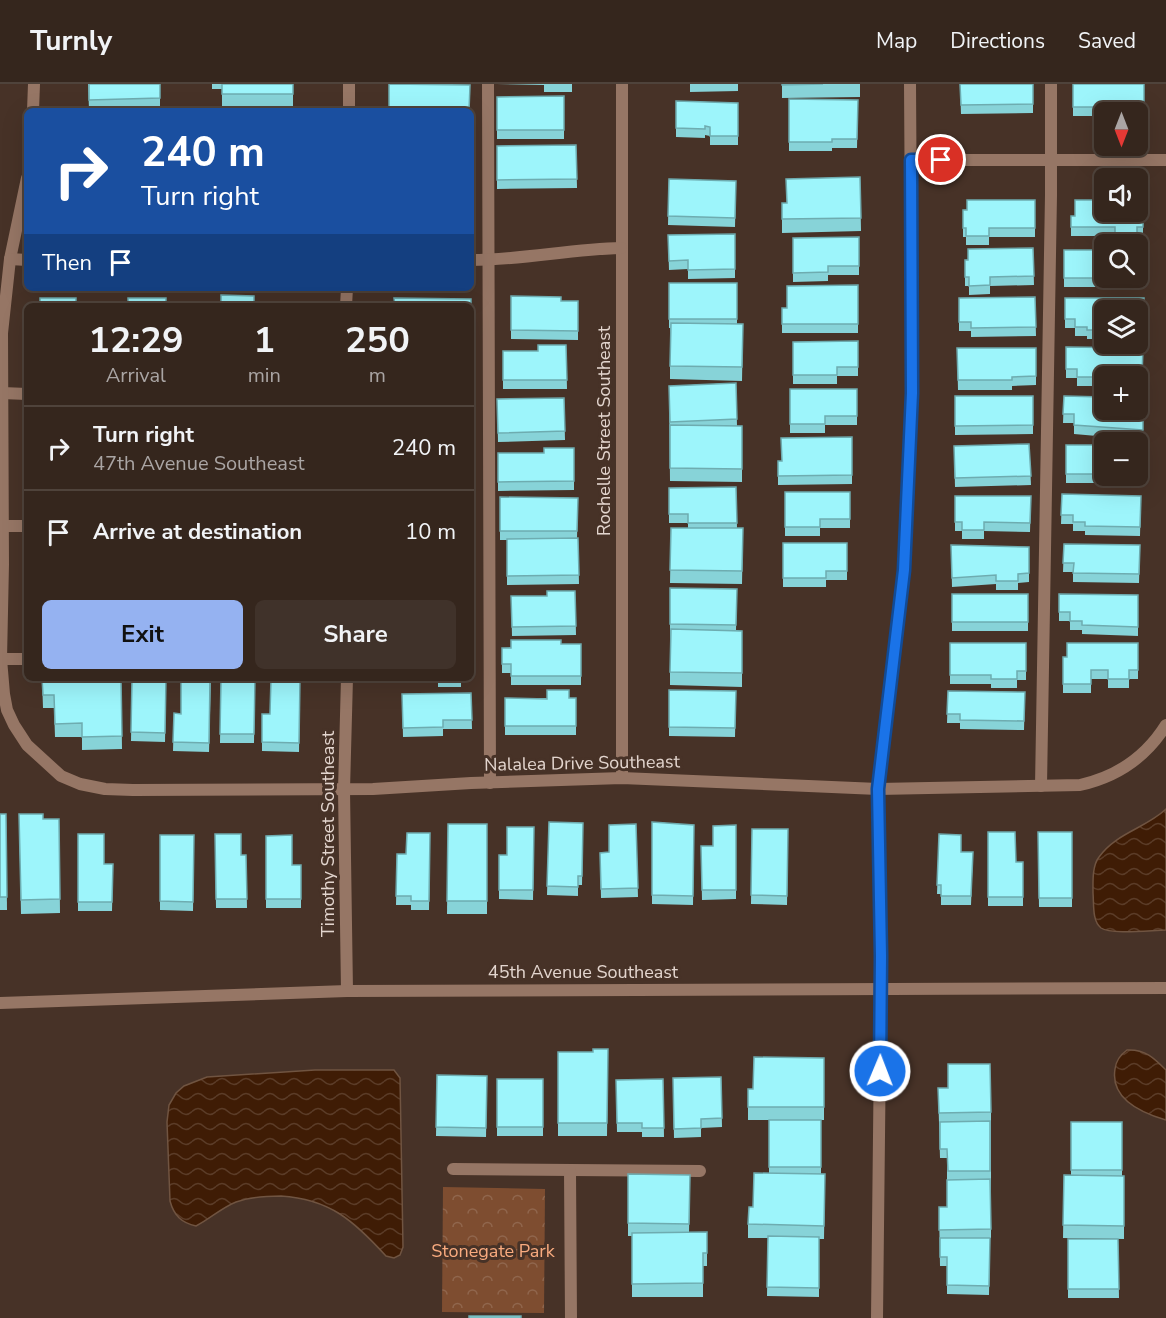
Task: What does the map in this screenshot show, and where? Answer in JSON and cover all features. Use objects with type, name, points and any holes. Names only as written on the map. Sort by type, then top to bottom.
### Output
[{"type":"street","points":[[33,108],[34,84]]},
{"type":"street","points":[[348,108],[349,84]]},
{"type":"street","points":[[488,84],[490,783]]},
{"type":"street","name":"Rochelle Street Southeast","points":[[621,84],[622,778]]},
{"type":"street","points":[[877,1318],[881,990],[878,789],[904,570],[912,393],[910,84]]},
{"type":"street","points":[[1041,786],[1051,84]]},
{"type":"street","points":[[911,160],[1166,160]]},
{"type":"street","name":"Nalalea Drive Southeast","points":[[24,192],[10,259],[2,333],[1,659],[7,710],[14,725],[27,745],[62,776],[80,784],[105,789],[344,790],[622,778],[878,789],[1080,785],[1096,782],[1123,769],[1145,752],[1166,725]]},
{"type":"street","points":[[474,260],[621,248]]},
{"type":"street","points":[[10,259],[24,260]]},
{"type":"street","points":[[2,393],[24,394]]},
{"type":"street","points":[[2,526],[24,526]]},
{"type":"street","points":[[1,659],[24,659]]},
{"type":"street","name":"Timothy Street Southeast","points":[[347,681],[344,790],[347,991]]},
{"type":"street","name":"45th Avenue Southeast","points":[[0,1003],[347,991],[1166,988]]},
{"type":"street","points":[[453,1169],[699,1170]]},
{"type":"street","points":[[570,1171],[572,1318]]},
{"type":"green space","name":"Stonegate Park","points":[[443,1187],[545,1189],[544,1313],[442,1312]]},
{"type":"water","points":[[1166,809],[1166,930],[1123,932],[1101,928],[1095,917],[1093,893],[1093,874],[1099,857],[1122,836]]},
{"type":"water","points":[[1127,1050],[1144,1053],[1166,1070],[1166,1120],[1138,1109],[1117,1089],[1116,1066],[1119,1058]]},
{"type":"water","points":[[315,1070],[394,1070],[400,1078],[403,1247],[400,1255],[394,1258],[386,1256],[363,1232],[340,1214],[314,1202],[298,1198],[270,1196],[241,1200],[225,1207],[196,1226],[179,1218],[174,1211],[170,1201],[167,1122],[169,1105],[176,1093],[184,1086],[207,1077]]},
{"type":"building","points":[[89,84],[160,84],[160,98],[89,100]]},
{"type":"building","points":[[222,84],[293,84],[293,94],[222,94]]},
{"type":"building","points":[[389,84],[470,85],[469,108],[389,108]]},
{"type":"building","points":[[960,84],[1033,84],[1033,104],[961,105]]},
{"type":"building","points":[[1073,84],[1144,84],[1144,102],[1094,102],[1094,107],[1073,107]]},
{"type":"building","points":[[564,96],[564,130],[497,130],[497,97]]},
{"type":"building","points":[[789,99],[858,100],[857,139],[832,139],[832,142],[789,142]]},
{"type":"building","points":[[676,101],[738,103],[738,136],[710,136],[710,127],[705,126],[705,129],[676,128]]},
{"type":"building","points":[[576,145],[577,179],[497,180],[497,146]]},
{"type":"building","points":[[860,177],[861,218],[782,219],[782,203],[787,203],[786,179]]},
{"type":"building","points":[[669,179],[736,181],[735,218],[668,216]]},
{"type":"building","points":[[967,200],[1035,200],[1035,228],[989,228],[989,236],[966,236],[966,228],[963,228],[963,210],[967,210]]},
{"type":"building","points":[[1075,200],[1094,200],[1094,222],[1143,222],[1143,227],[1137,227],[1137,234],[1115,234],[1115,227],[1071,227],[1071,216],[1075,216]]},
{"type":"building","points":[[735,234],[735,269],[688,270],[688,260],[669,261],[668,235]]},
{"type":"building","points":[[859,237],[859,266],[828,266],[828,272],[793,273],[793,238]]},
{"type":"building","points":[[1033,248],[1034,276],[990,277],[990,285],[969,286],[969,277],[965,277],[965,260],[968,260],[968,249]]},
{"type":"building","points":[[1064,250],[1094,250],[1094,278],[1064,278]]},
{"type":"building","points":[[669,283],[737,283],[737,319],[669,319]]},
{"type":"building","points":[[858,285],[858,324],[782,324],[782,308],[787,308],[787,286]]},
{"type":"building","points":[[221,295],[254,296],[254,303],[221,303]]},
{"type":"building","points":[[511,296],[561,297],[561,301],[578,301],[578,331],[511,330]]},
{"type":"building","points":[[1035,297],[1036,327],[971,328],[971,322],[959,322],[959,298]]},
{"type":"building","points":[[40,298],[76,298],[76,303],[40,303]]},
{"type":"building","points":[[128,298],[166,298],[166,303],[128,303]]},
{"type":"building","points":[[394,298],[471,299],[471,303],[395,303]]},
{"type":"building","points":[[1065,298],[1144,298],[1144,300],[1094,300],[1094,330],[1087,330],[1087,327],[1075,327],[1075,319],[1065,319]]},
{"type":"building","points":[[671,323],[743,324],[742,367],[670,366]]},
{"type":"building","points":[[858,341],[858,367],[837,367],[837,375],[793,375],[793,342]]},
{"type":"building","points":[[538,345],[566,345],[567,380],[503,380],[503,351],[538,351]]},
{"type":"building","points":[[1066,347],[1094,347],[1094,354],[1143,354],[1142,366],[1094,366],[1094,377],[1077,377],[1077,369],[1066,369]]},
{"type":"building","points":[[957,348],[1036,348],[1036,376],[1012,377],[1012,380],[958,380]]},
{"type":"building","points":[[736,383],[737,419],[670,422],[669,386]]},
{"type":"building","points":[[790,389],[857,389],[857,416],[825,416],[825,424],[790,424]]},
{"type":"building","points":[[955,396],[1033,396],[1033,425],[955,426]]},
{"type":"building","points":[[1064,396],[1094,397],[1094,420],[1143,420],[1143,430],[1074,425],[1074,414],[1063,414]]},
{"type":"building","points":[[564,398],[565,431],[498,433],[497,399]]},
{"type":"building","points":[[670,425],[742,426],[742,469],[670,468]]},
{"type":"building","points":[[852,437],[852,475],[778,476],[778,461],[782,461],[781,438]]},
{"type":"building","points":[[1029,444],[1031,476],[955,478],[954,446]]},
{"type":"building","points":[[1066,445],[1094,445],[1094,474],[1066,474]]},
{"type":"building","points":[[544,448],[574,448],[574,481],[498,482],[498,453],[544,453]]},
{"type":"building","points":[[736,487],[737,523],[688,523],[688,514],[669,514],[669,488]]},
{"type":"building","points":[[785,492],[850,492],[850,519],[820,519],[820,527],[785,527]]},
{"type":"building","points":[[1062,494],[1141,496],[1140,527],[1085,526],[1085,522],[1073,522],[1073,515],[1061,515]]},
{"type":"building","points":[[955,496],[1031,496],[1030,523],[984,522],[984,530],[962,530],[962,522],[955,522]]},
{"type":"building","points":[[500,497],[578,498],[577,531],[500,531]]},
{"type":"building","points":[[671,528],[743,528],[742,571],[670,570]]},
{"type":"building","points":[[578,538],[579,575],[507,576],[507,539]]},
{"type":"building","points":[[783,543],[847,543],[847,571],[826,571],[826,578],[783,578]]},
{"type":"building","points":[[1064,544],[1140,545],[1139,574],[1073,573],[1074,563],[1063,563]]},
{"type":"building","points":[[951,545],[1029,547],[1029,573],[1018,574],[1018,581],[996,581],[996,575],[952,578]]},
{"type":"building","points":[[670,588],[737,589],[736,625],[670,624]]},
{"type":"building","points":[[547,591],[575,591],[576,626],[512,627],[511,596],[547,596]]},
{"type":"building","points":[[952,594],[1028,594],[1028,622],[952,622]]},
{"type":"building","points":[[1059,594],[1138,595],[1138,627],[1082,625],[1082,621],[1070,621],[1070,612],[1059,612]]},
{"type":"building","points":[[671,629],[742,631],[742,673],[670,672]]},
{"type":"building","points":[[511,640],[561,640],[561,644],[581,644],[581,676],[511,676],[511,664],[502,664],[502,648],[511,648]]},
{"type":"building","points":[[950,643],[1026,643],[1026,671],[1017,671],[1017,679],[991,679],[991,675],[950,675]]},
{"type":"building","points":[[1067,643],[1138,643],[1138,670],[1129,670],[1129,679],[1108,679],[1108,670],[1091,670],[1091,684],[1063,684],[1063,657],[1067,657]]},
{"type":"building","points":[[42,681],[121,681],[122,736],[82,737],[82,723],[55,724],[54,695],[43,695]]},
{"type":"building","points":[[132,681],[166,681],[165,733],[131,732]]},
{"type":"building","points":[[181,681],[210,681],[209,743],[173,742],[174,713],[181,714]]},
{"type":"building","points":[[221,681],[255,681],[254,734],[220,734]]},
{"type":"building","points":[[271,681],[300,681],[299,743],[262,742],[262,714],[270,714]]},
{"type":"building","points":[[547,690],[569,690],[569,698],[576,698],[576,726],[505,726],[505,698],[547,699]]},
{"type":"building","points":[[669,690],[736,691],[735,728],[669,727]]},
{"type":"building","points":[[948,691],[1025,692],[1024,721],[960,720],[960,714],[947,714]]},
{"type":"building","points":[[471,693],[472,720],[443,720],[443,727],[403,728],[402,694]]},
{"type":"building","points":[[0,814],[6,814],[7,897],[0,897]]},
{"type":"building","points":[[19,814],[43,814],[43,819],[59,819],[60,899],[21,900]]},
{"type":"building","points":[[549,822],[583,823],[582,876],[578,876],[578,887],[547,886]]},
{"type":"building","points":[[652,822],[694,825],[693,896],[652,895]]},
{"type":"building","points":[[448,824],[487,824],[487,901],[447,901]]},
{"type":"building","points":[[636,824],[638,888],[601,889],[600,853],[609,852],[609,825]]},
{"type":"building","points":[[736,825],[736,890],[702,890],[701,846],[713,846],[713,826]]},
{"type":"building","points":[[507,827],[534,827],[533,890],[499,890],[499,855],[507,855]]},
{"type":"building","points":[[752,829],[788,829],[787,896],[751,895]]},
{"type":"building","points":[[988,832],[1015,832],[1016,862],[1023,862],[1023,897],[988,897]]},
{"type":"building","points":[[1038,832],[1072,832],[1072,898],[1039,898]]},
{"type":"building","points":[[407,833],[430,833],[429,901],[411,901],[411,896],[396,896],[397,854],[406,854]]},
{"type":"building","points":[[78,834],[104,834],[104,864],[113,864],[112,902],[78,902]]},
{"type":"building","points":[[215,834],[241,834],[241,855],[246,855],[247,899],[216,899]]},
{"type":"building","points":[[939,834],[961,835],[961,852],[973,852],[971,896],[941,896],[941,885],[937,885]]},
{"type":"building","points":[[160,835],[194,835],[193,902],[160,901]]},
{"type":"building","points":[[292,835],[292,865],[301,865],[301,899],[266,899],[266,836]]},
{"type":"building","points":[[593,1049],[608,1049],[607,1123],[558,1123],[558,1052],[593,1052]]},
{"type":"building","points":[[754,1057],[824,1058],[824,1107],[748,1107],[748,1089],[753,1089]]},
{"type":"building","points":[[948,1064],[990,1064],[991,1112],[939,1113],[938,1088],[948,1088]]},
{"type":"building","points":[[437,1075],[487,1076],[486,1128],[436,1127]]},
{"type":"building","points":[[721,1077],[722,1118],[701,1119],[701,1128],[674,1129],[673,1078]]},
{"type":"building","points":[[497,1079],[543,1079],[543,1127],[497,1127]]},
{"type":"building","points":[[663,1079],[664,1128],[642,1128],[642,1123],[617,1123],[616,1080]]},
{"type":"building","points":[[769,1120],[821,1120],[821,1167],[769,1167]]},
{"type":"building","points":[[990,1121],[990,1171],[948,1171],[947,1149],[940,1149],[940,1122]]},
{"type":"building","points":[[1071,1122],[1122,1122],[1122,1170],[1071,1170]]},
{"type":"building","points":[[754,1173],[825,1174],[824,1226],[748,1224],[749,1207],[753,1207]]},
{"type":"building","points":[[628,1174],[690,1175],[689,1224],[628,1223]]},
{"type":"building","points":[[1064,1175],[1124,1176],[1124,1226],[1063,1225]]},
{"type":"building","points":[[990,1179],[991,1229],[939,1230],[939,1207],[947,1207],[947,1180]]},
{"type":"building","points":[[707,1232],[707,1253],[703,1253],[703,1283],[632,1284],[632,1233]]},
{"type":"building","points":[[768,1236],[819,1237],[819,1288],[767,1287]]},
{"type":"building","points":[[940,1238],[990,1238],[989,1286],[947,1285],[947,1257],[940,1257]]},
{"type":"building","points":[[1068,1239],[1118,1239],[1119,1289],[1068,1289]]},
{"type":"building","points":[[469,1316],[521,1316],[521,1318],[469,1318]]},
{"type":"route","points":[[880,1071],[881,956],[878,789],[904,570],[912,393],[911,160],[941,160]]}]
